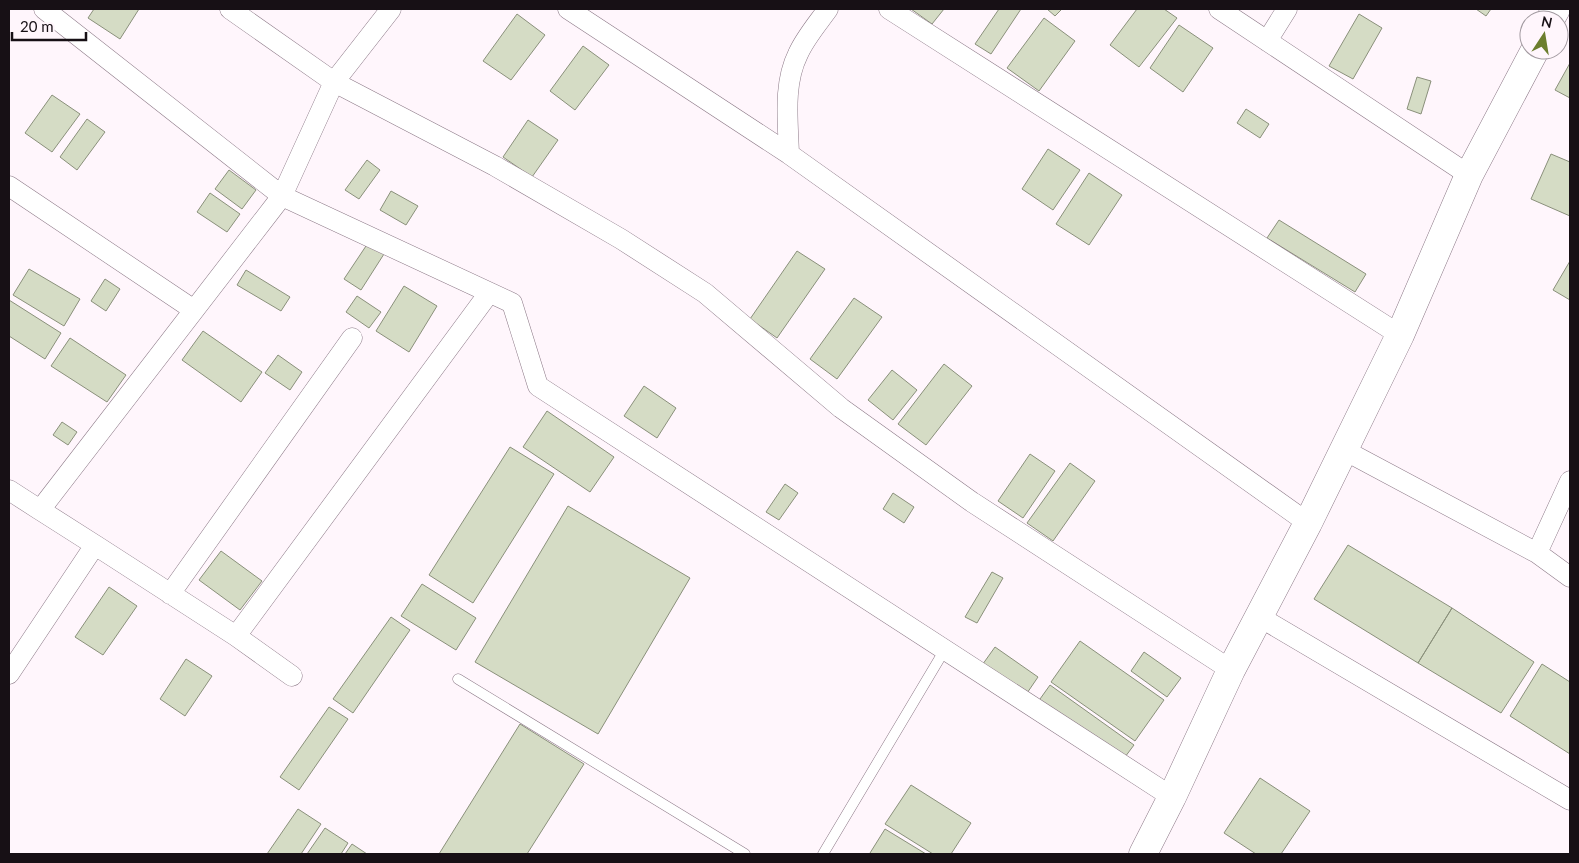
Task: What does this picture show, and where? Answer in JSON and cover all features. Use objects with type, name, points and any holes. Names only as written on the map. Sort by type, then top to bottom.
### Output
[{"type":"main road","points":[[1143,854],[1172,797],[1231,670],[1308,523],[1400,335],[1469,175],[1529,60]]},
{"type":"street","points":[[44,9],[282,196],[512,303],[538,386],[944,651],[1172,797]]},
{"type":"street","points":[[230,9],[334,82],[495,166],[621,239],[705,293],[841,408],[972,502],[1231,670]]},
{"type":"street","points":[[40,510],[282,196],[334,82],[392,9]]},
{"type":"street","points":[[568,9],[789,154],[1308,523]]},
{"type":"street","points":[[789,154],[788,102],[790,80],[798,54],[828,9]]},
{"type":"street","points":[[888,9],[1400,335]]},
{"type":"street","points":[[1219,9],[1469,175]]},
{"type":"street","points":[[1267,41],[1287,9]]},
{"type":"street","points":[[9,186],[194,310]]},
{"type":"street","points":[[236,636],[490,293]]},
{"type":"street","points":[[170,594],[352,338]]},
{"type":"street","points":[[1344,450],[1537,553],[1570,577]]},
{"type":"street","points":[[1537,553],[1570,481]]},
{"type":"street","points":[[9,490],[236,636],[292,676]]},
{"type":"street","points":[[9,674],[95,545]]},
{"type":"street","points":[[1258,616],[1570,800]]},
{"type":"lane","points":[[823,854],[944,651]]},
{"type":"lane","points":[[458,678],[745,854]]},
{"type":"building","points":[[94,9],[139,9],[120,39],[88,18]]},
{"type":"building","points":[[911,9],[944,9],[932,24]]},
{"type":"building","points":[[999,9],[1021,9],[991,54],[975,44]]},
{"type":"building","points":[[1047,9],[1062,9],[1055,16]]},
{"type":"building","points":[[1137,9],[1164,9],[1177,18],[1139,67],[1110,45]]},
{"type":"building","points":[[1476,9],[1491,9],[1486,16]]},
{"type":"building","points":[[517,14],[545,35],[511,80],[483,61]]},
{"type":"building","points":[[1359,14],[1382,28],[1353,79],[1329,66]]},
{"type":"building","points":[[1044,18],[1075,41],[1039,91],[1007,68]]},
{"type":"building","points":[[1179,25],[1213,48],[1183,92],[1150,68]]},
{"type":"building","points":[[583,46],[609,65],[575,110],[550,91]]},
{"type":"building","points":[[1570,63],[1570,98],[1555,90]]},
{"type":"building","points":[[1417,77],[1431,81],[1421,114],[1407,109]]},
{"type":"building","points":[[52,95],[80,114],[52,152],[25,133]]},
{"type":"building","points":[[1246,109],[1269,124],[1260,138],[1237,123]]},
{"type":"building","points":[[87,119],[105,132],[77,170],[60,157]]},
{"type":"building","points":[[528,120],[558,140],[532,177],[503,157]]},
{"type":"building","points":[[1048,149],[1080,170],[1053,210],[1022,189]]},
{"type":"building","points":[[1551,154],[1570,162],[1570,216],[1531,199]]},
{"type":"building","points":[[367,160],[380,170],[359,199],[345,190]]},
{"type":"building","points":[[229,170],[256,190],[242,209],[215,189]]},
{"type":"building","points":[[1089,173],[1122,195],[1089,245],[1056,224]]},
{"type":"building","points":[[391,191],[418,206],[406,225],[380,210]]},
{"type":"building","points":[[210,193],[240,214],[227,232],[197,212]]},
{"type":"building","points":[[1279,220],[1366,274],[1355,292],[1267,238]]},
{"type":"building","points":[[368,243],[384,254],[361,290],[344,279]]},
{"type":"building","points":[[797,251],[825,269],[777,338],[750,319]]},
{"type":"building","points":[[1570,261],[1570,300],[1553,290]]},
{"type":"building","points":[[29,269],[80,299],[64,326],[13,295]]},
{"type":"building","points":[[246,270],[290,297],[281,311],[237,285]]},
{"type":"building","points":[[105,279],[120,289],[106,311],[91,301]]},
{"type":"building","points":[[404,286],[437,306],[409,352],[376,331]]},
{"type":"building","points":[[357,296],[381,312],[369,328],[346,312]]},
{"type":"building","points":[[854,298],[882,317],[837,379],[810,359]]},
{"type":"building","points":[[9,300],[61,333],[45,359],[9,336]]},
{"type":"building","points":[[203,331],[262,372],[241,402],[182,360]]},
{"type":"building","points":[[70,338],[126,375],[107,402],[51,366]]},
{"type":"building","points":[[278,355],[302,372],[290,390],[265,373]]},
{"type":"building","points":[[944,364],[972,386],[926,445],[898,424]]},
{"type":"building","points":[[892,370],[917,390],[893,420],[868,400]]},
{"type":"building","points":[[644,386],[676,408],[657,438],[624,416]]},
{"type":"building","points":[[547,411],[614,457],[590,492],[523,447]]},
{"type":"building","points":[[62,422],[77,432],[68,445],[53,435]]},
{"type":"building","points":[[510,447],[554,474],[473,603],[429,575]]},
{"type":"building","points":[[1030,454],[1055,471],[1023,518],[998,501]]},
{"type":"building","points":[[1070,463],[1095,481],[1053,541],[1027,523]]},
{"type":"building","points":[[785,484],[798,493],[779,520],[766,512]]},
{"type":"building","points":[[893,493],[914,507],[904,523],[883,509]]},
{"type":"building","points":[[568,506],[690,578],[598,734],[475,662]]},
{"type":"building","points":[[1348,545],[1452,608],[1418,663],[1314,599]]},
{"type":"building","points":[[221,551],[262,581],[240,610],[199,580]]},
{"type":"building","points":[[992,572],[1003,578],[977,623],[965,617]]},
{"type":"building","points":[[422,584],[476,618],[456,650],[401,616]]},
{"type":"building","points":[[109,587],[137,606],[103,655],[75,637]]},
{"type":"building","points":[[1452,608],[1534,662],[1501,713],[1418,663]]},
{"type":"building","points":[[391,617],[410,630],[353,713],[333,699]]},
{"type":"building","points":[[1080,641],[1164,700],[1135,741],[1051,682]]},
{"type":"building","points":[[995,647],[1038,677],[1023,699],[980,668]]},
{"type":"building","points":[[1144,652],[1181,678],[1167,697],[1131,671]]},
{"type":"building","points":[[186,659],[212,676],[185,716],[160,699]]},
{"type":"building","points":[[1542,664],[1570,682],[1570,754],[1510,716]]},
{"type":"building","points":[[1050,685],[1134,745],[1119,765],[1035,706]]},
{"type":"building","points":[[329,707],[348,719],[299,790],[280,777]]},
{"type":"building","points":[[520,724],[584,764],[527,854],[439,854]]},
{"type":"building","points":[[1260,778],[1310,811],[1281,854],[1256,854],[1224,833]]},
{"type":"building","points":[[911,785],[971,823],[951,854],[933,854],[885,824]]},
{"type":"building","points":[[298,809],[321,824],[301,854],[267,854]]},
{"type":"building","points":[[325,828],[348,843],[341,854],[307,854]]},
{"type":"building","points":[[885,829],[926,854],[870,853]]},
{"type":"building","points":[[352,844],[367,854],[345,854]]}]
